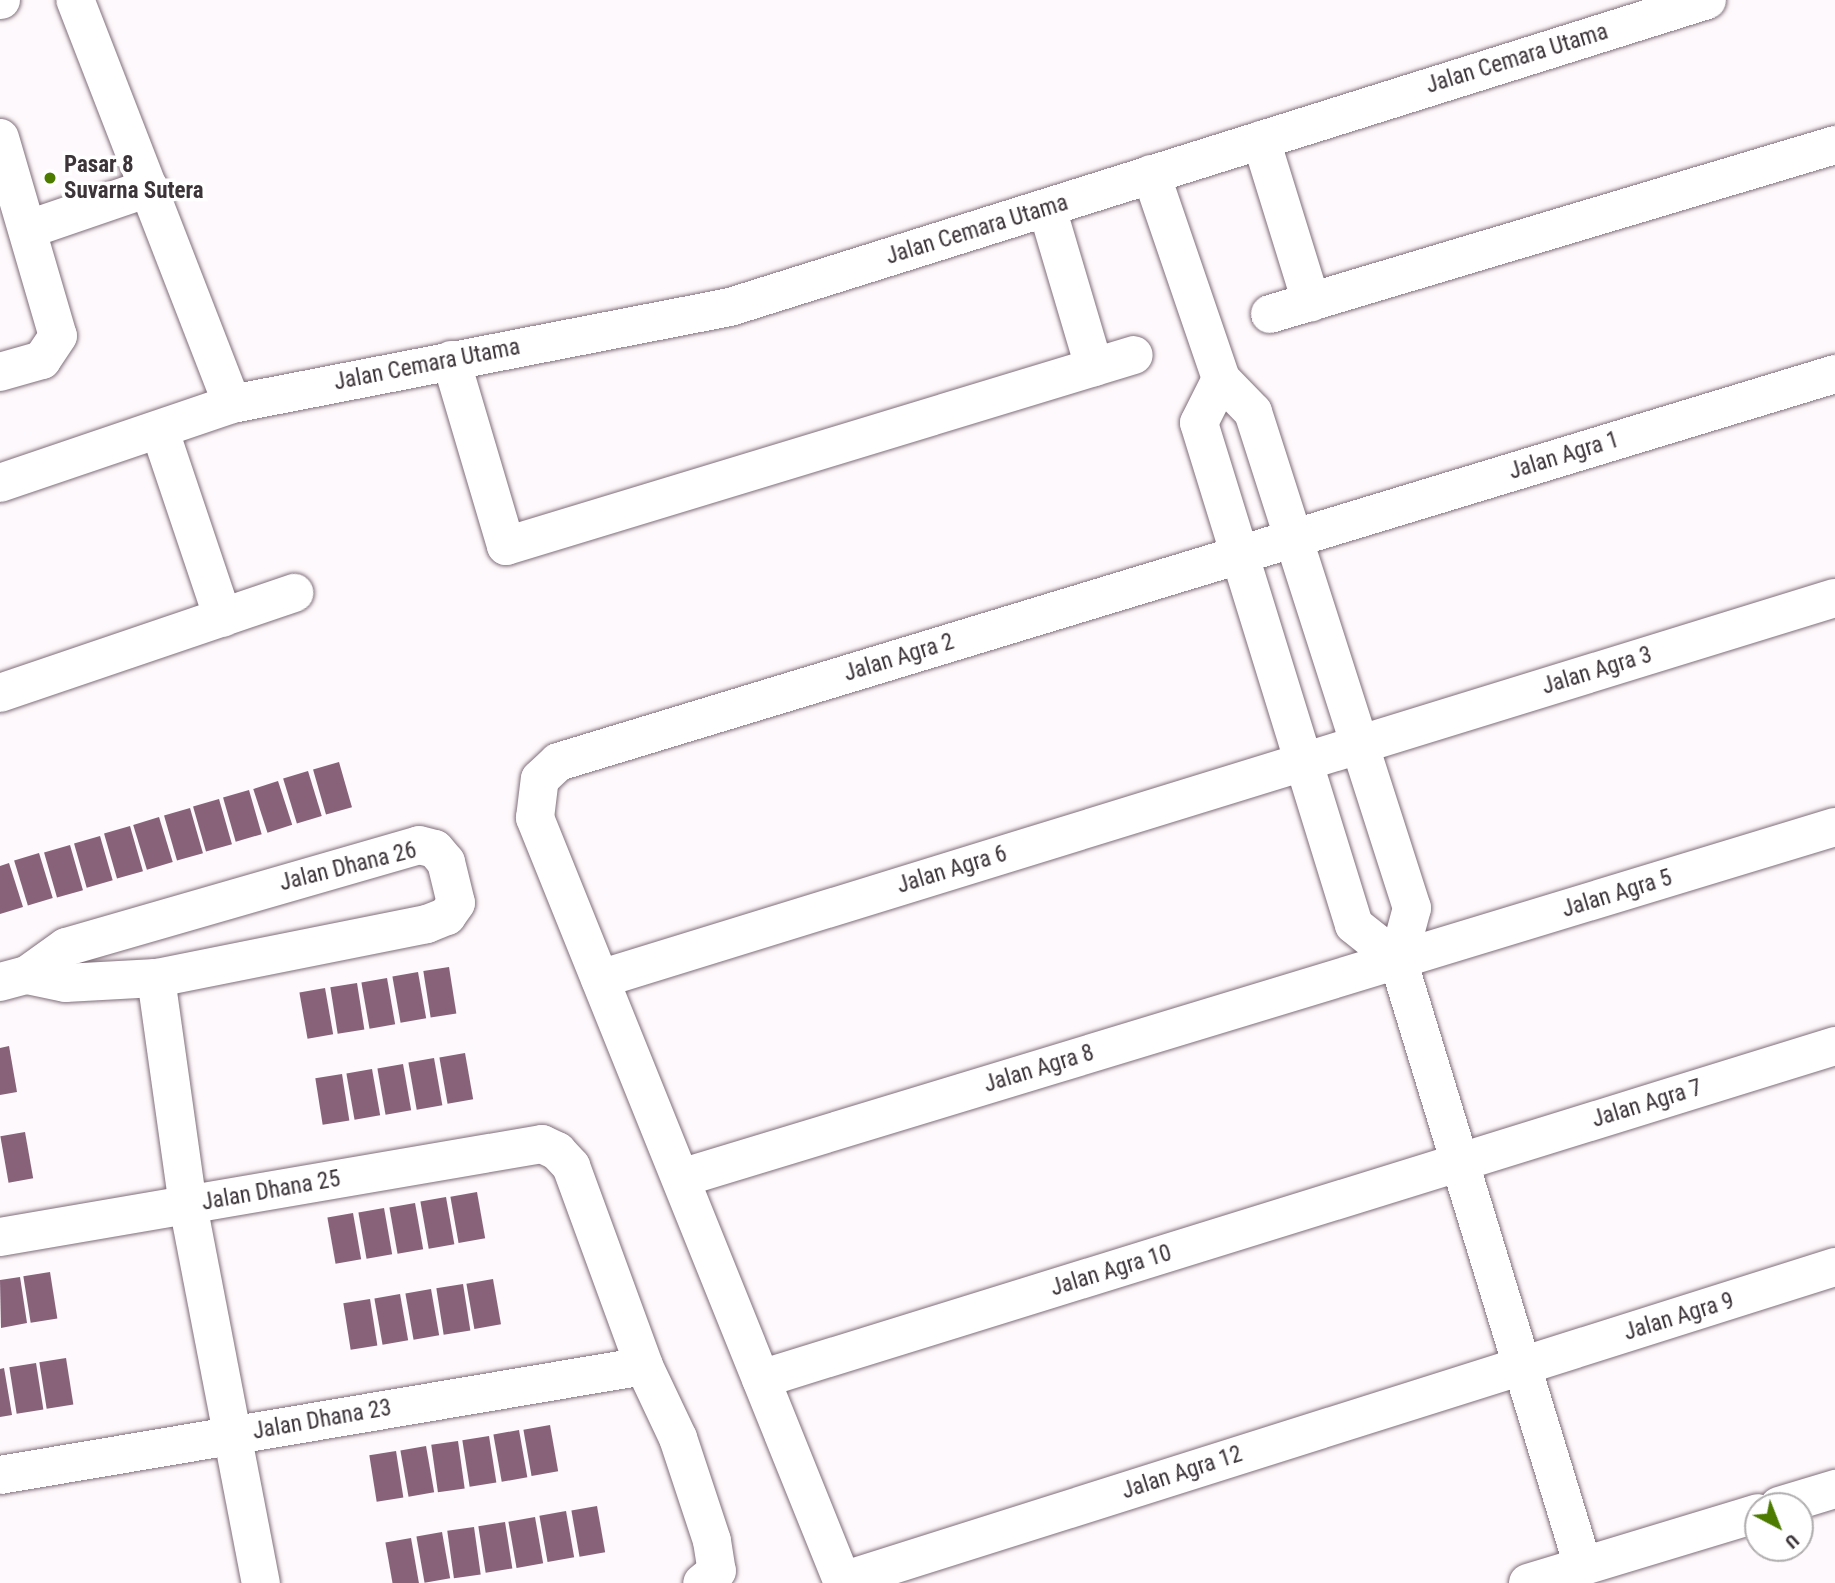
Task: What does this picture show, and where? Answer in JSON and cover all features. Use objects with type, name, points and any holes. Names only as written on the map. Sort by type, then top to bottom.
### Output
[{"type":"street","points":[[75,0],[232,404]]},
{"type":"street","name":"Jalan Cemara Utama","points":[[0,483],[160,431],[232,404],[730,307],[1707,0]]},
{"type":"street","points":[[0,138],[29,229],[58,336],[42,359],[0,372]]},
{"type":"street","points":[[1261,140],[1311,302]]},
{"type":"street","points":[[1270,314],[1835,145]]},
{"type":"street","points":[[1152,174],[1221,379],[1253,412],[1412,908],[1398,960],[1583,1566]]},
{"type":"street","points":[[29,229],[149,188]]},
{"type":"street","points":[[1046,208],[1094,367]]},
{"type":"street","points":[[452,360],[506,546],[1134,355]]},
{"type":"street","name":"Jalan Agra 1","points":[[1240,555],[1835,374]]},
{"type":"street","points":[[1221,379],[1199,423],[1354,925],[1398,960]]},
{"type":"street","points":[[160,431],[223,618]]},
{"type":"street","name":"Jalan Agra 2","points":[[600,979],[536,818],[540,779],[558,762],[1240,555]]},
{"type":"street","points":[[0,693],[295,593]]},
{"type":"street","name":"Jalan Agra 3","points":[[1304,762],[1835,598]]},
{"type":"street","name":"Jalan Agra 6","points":[[600,979],[1304,762]]},
{"type":"street","name":"Jalan Agra 5","points":[[1398,960],[1835,827]]},
{"type":"street","name":"Jalan Dhana 26","points":[[419,845],[435,849],[446,862],[456,903],[447,916],[156,978],[65,983],[14,978],[66,947],[419,845]]},
{"type":"street","name":"Jalan Agra 8","points":[[681,1178],[1398,960]]},
{"type":"street","points":[[156,978],[188,1205],[261,1583]]},
{"type":"street","points":[[600,979],[843,1582]]},
{"type":"street","name":"Jalan Agra 7","points":[[1460,1162],[1835,1046]]},
{"type":"street","name":"Jalan Dhana 25","points":[[0,1237],[542,1144],[571,1166],[645,1366]]},
{"type":"street","name":"Jalan Agra 10","points":[[761,1379],[1460,1162]]},
{"type":"street","name":"Jalan Agra 9","points":[[1522,1366],[1835,1268]]},
{"type":"street","points":[[645,1366],[678,1438],[712,1541],[717,1571],[702,1583]]},
{"type":"street","name":"Jalan Dhana 23","points":[[0,1475],[645,1366]]},
{"type":"street","name":"Jalan Agra 12","points":[[843,1582],[1522,1366]]},
{"type":"street","points":[[1814,1495],[1835,1489]]},
{"type":"street","points":[[1528,1583],[1744,1517]]},
{"type":"building","points":[[339,762],[352,807],[326,815],[313,769]]},
{"type":"building","points":[[308,771],[322,816],[297,824],[283,779]]},
{"type":"building","points":[[278,781],[292,825],[267,833],[253,789]]},
{"type":"building","points":[[249,790],[262,834],[236,842],[223,797]]},
{"type":"building","points":[[219,799],[232,844],[206,852],[193,806]]},
{"type":"building","points":[[190,808],[203,853],[177,861],[164,815]]},
{"type":"building","points":[[159,817],[173,862],[147,870],[133,825]]},
{"type":"building","points":[[130,826],[143,871],[117,879],[104,833]]},
{"type":"building","points":[[100,836],[113,880],[87,888],[74,843]]},
{"type":"building","points":[[70,845],[83,890],[57,898],[44,852]]},
{"type":"building","points":[[39,853],[53,898],[28,906],[14,861]]},
{"type":"building","points":[[9,863],[23,907],[0,914],[0,866]]},
{"type":"building","points":[[449,967],[456,1013],[431,1017],[423,971]]},
{"type":"building","points":[[418,972],[426,1018],[401,1023],[392,977]]},
{"type":"building","points":[[387,978],[395,1024],[370,1029],[361,983]]},
{"type":"building","points":[[357,983],[364,1029],[338,1034],[330,987]]},
{"type":"building","points":[[325,988],[333,1034],[308,1039],[299,993]]},
{"type":"building","points":[[9,1046],[17,1092],[0,1095],[0,1048]]},
{"type":"building","points":[[465,1053],[473,1099],[448,1104],[439,1058]]},
{"type":"building","points":[[434,1058],[442,1105],[417,1110],[408,1063]]},
{"type":"building","points":[[403,1064],[411,1110],[386,1115],[377,1069]]},
{"type":"building","points":[[372,1069],[380,1115],[355,1120],[346,1074]]},
{"type":"building","points":[[342,1074],[349,1120],[323,1125],[315,1078]]},
{"type":"building","points":[[25,1132],[33,1178],[9,1183],[0,1136]]},
{"type":"building","points":[[477,1192],[485,1238],[459,1243],[450,1197]]},
{"type":"building","points":[[446,1197],[454,1244],[429,1249],[420,1202]]},
{"type":"building","points":[[415,1203],[423,1249],[398,1254],[389,1208]]},
{"type":"building","points":[[384,1208],[392,1254],[367,1259],[358,1213]]},
{"type":"building","points":[[353,1213],[361,1259],[336,1264],[327,1218]]},
{"type":"building","points":[[50,1272],[57,1318],[31,1323],[23,1276]]},
{"type":"building","points":[[20,1277],[27,1323],[1,1328],[0,1280]]},
{"type":"building","points":[[493,1279],[501,1324],[474,1329],[466,1284]]},
{"type":"building","points":[[463,1284],[470,1330],[444,1335],[436,1288]]},
{"type":"building","points":[[431,1289],[439,1335],[414,1340],[405,1294]]},
{"type":"building","points":[[400,1294],[408,1340],[383,1345],[374,1299]]},
{"type":"building","points":[[370,1299],[377,1345],[351,1350],[343,1303]]},
{"type":"building","points":[[66,1358],[73,1404],[47,1409],[39,1362]]},
{"type":"building","points":[[36,1363],[43,1409],[17,1414],[9,1367]]},
{"type":"building","points":[[4,1368],[12,1415],[0,1417],[0,1369]]},
{"type":"building","points":[[550,1425],[558,1471],[532,1476],[523,1430]]},
{"type":"building","points":[[519,1430],[527,1477],[502,1482],[493,1435]]},
{"type":"building","points":[[489,1436],[496,1482],[470,1487],[462,1440]]},
{"type":"building","points":[[458,1441],[465,1489],[438,1492],[431,1445]]},
{"type":"building","points":[[426,1446],[434,1492],[409,1497],[400,1451]]},
{"type":"building","points":[[396,1451],[403,1497],[377,1502],[369,1455]]},
{"type":"building","points":[[597,1506],[605,1552],[580,1557],[571,1511]]},
{"type":"building","points":[[566,1511],[574,1557],[548,1562],[539,1516]]},
{"type":"building","points":[[535,1517],[543,1563],[517,1568],[508,1522]]},
{"type":"building","points":[[505,1522],[512,1568],[486,1573],[478,1526]]},
{"type":"building","points":[[474,1527],[481,1575],[454,1578],[447,1531]]},
{"type":"building","points":[[442,1532],[450,1578],[425,1583],[416,1537]]},
{"type":"building","points":[[411,1538],[419,1583],[393,1583],[385,1543]]},
{"type":"place","name":"Pasar 8 Suvarna Sutera","points":[[50,178]]}]
